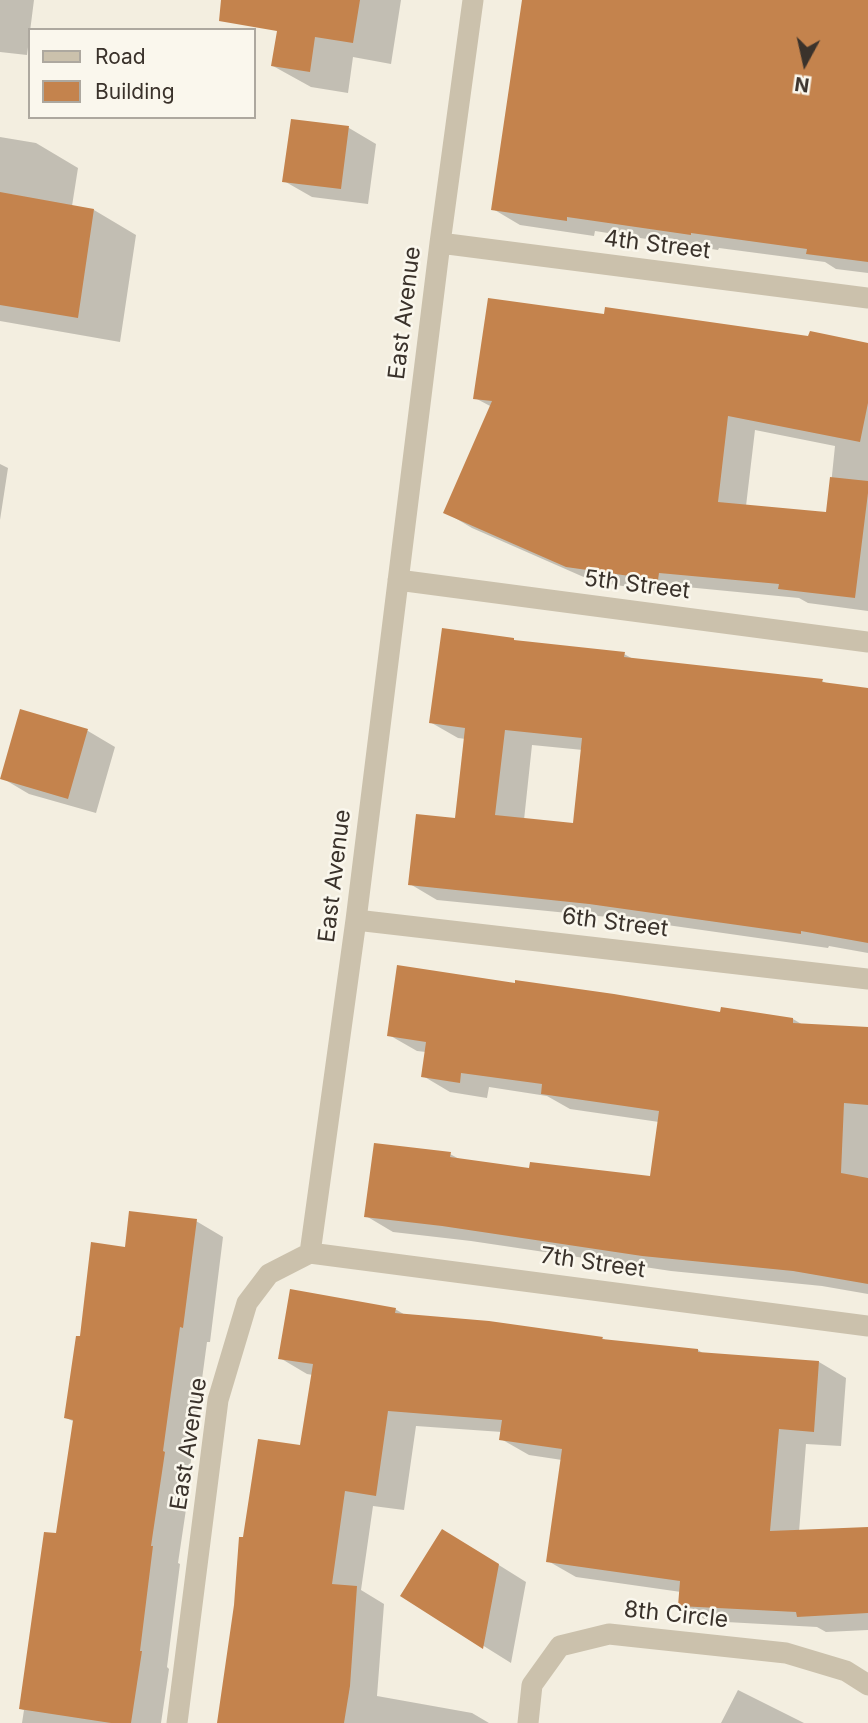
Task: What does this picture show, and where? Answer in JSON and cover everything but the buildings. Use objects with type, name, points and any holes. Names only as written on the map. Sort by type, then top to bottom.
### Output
[{"type":"street","name":"East Avenue","points":[[177,1723],[218,1400],[247,1303],[269,1274],[310,1253],[356,920],[473,0]]},
{"type":"street","name":"4th Street","points":[[440,243],[868,298]]},
{"type":"street","name":"5th Street","points":[[398,580],[868,642]]},
{"type":"street","name":"6th Street","points":[[356,920],[868,979]]},
{"type":"street","name":"7th Street","points":[[310,1253],[868,1326]]},
{"type":"street","name":"8th Circle","points":[[528,1723],[533,1685],[560,1646],[609,1634],[786,1653],[846,1671],[868,1685]]}]
